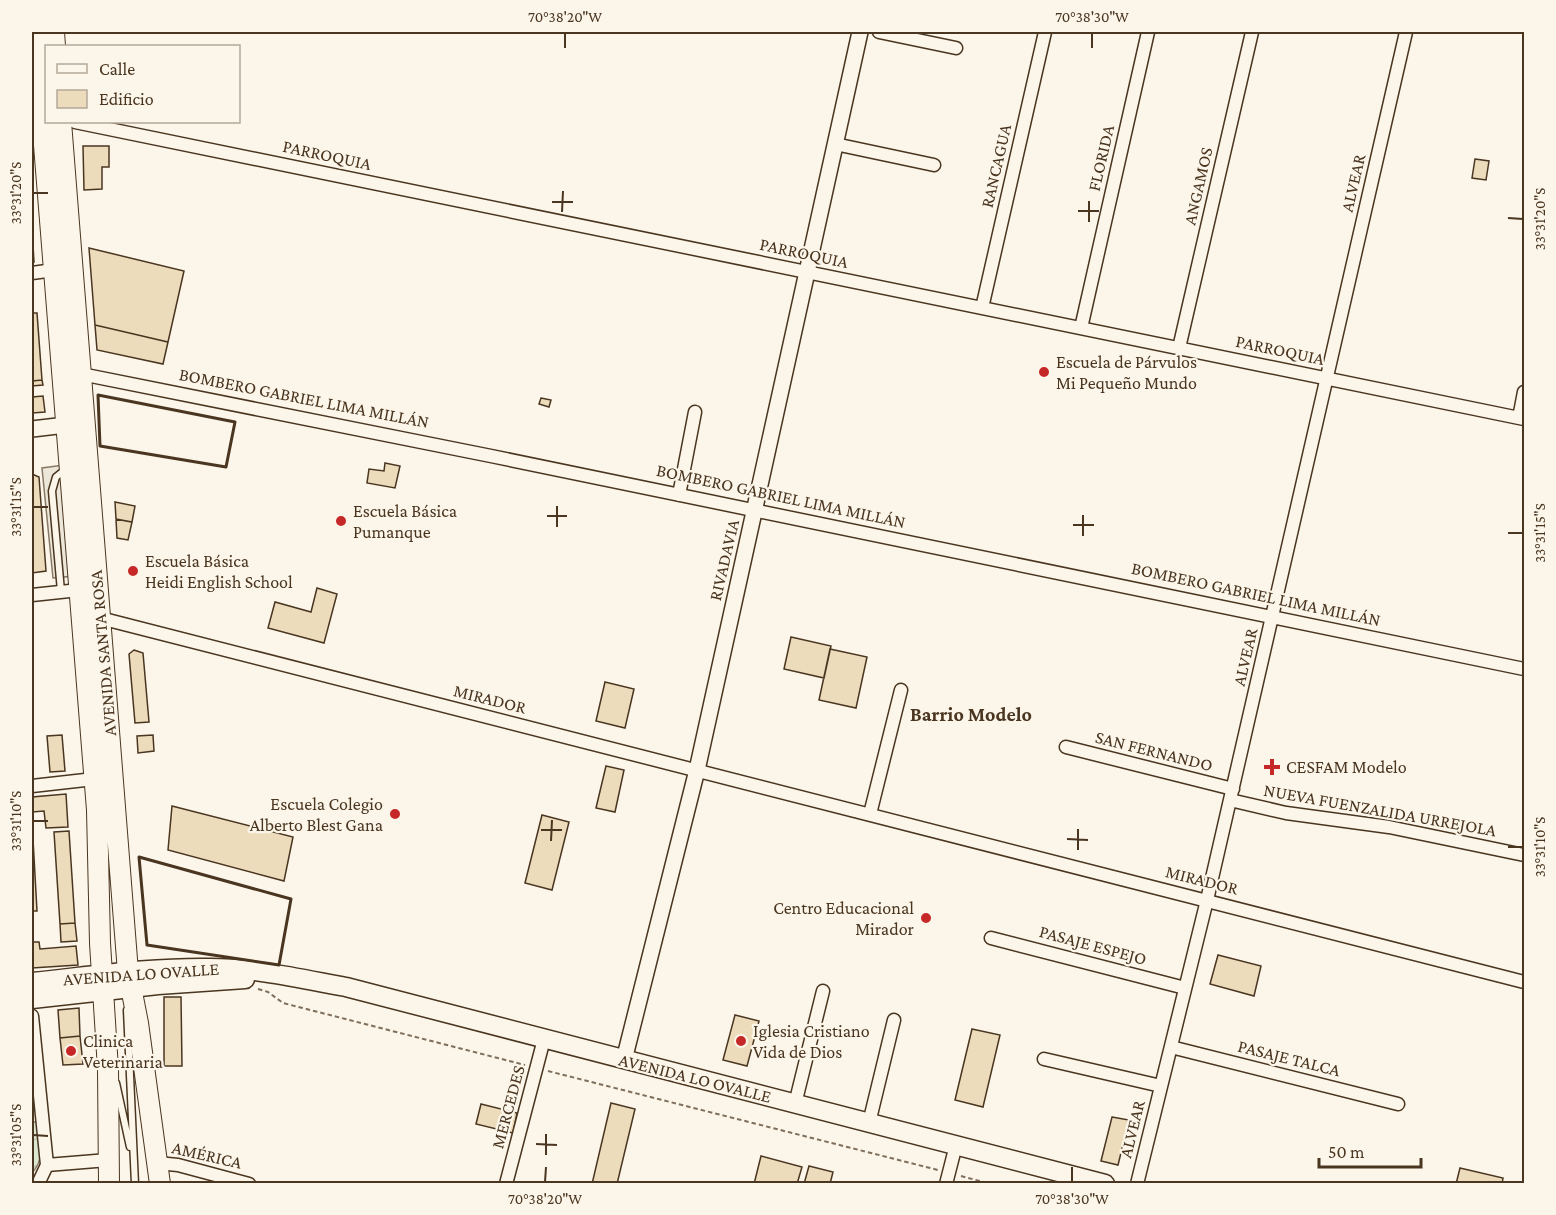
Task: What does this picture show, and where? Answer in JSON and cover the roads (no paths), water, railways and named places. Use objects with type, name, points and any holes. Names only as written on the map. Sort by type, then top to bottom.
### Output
[{"type":"main road","name":"AVENIDA SANTA ROSA","points":[[35,32],[36,90],[59,216],[81,374],[130,980],[160,1184]]},
{"type":"main road","name":"AVENIDA SANTA ROSA","points":[[61,123],[59,216],[54,270],[69,467],[70,591],[94,779],[99,839],[100,943],[107,1047],[108,1184]]},
{"type":"main road","name":"AVENIDA LO OVALLE","points":[[32,999],[103,983],[130,980],[286,977],[374,994],[1105,1184]]},
{"type":"main road","name":"AVENIDA LO OVALLE","points":[[32,982],[103,983]]},
{"type":"street","name":"RIVADAVIA","points":[[624,1060],[697,770],[860,32]]},
{"type":"street","points":[[879,32],[956,48]]},
{"type":"street","name":"RANCAGUA","points":[[982,308],[1045,32]]},
{"type":"street","name":"FLORIDA","points":[[1081,328],[1148,32]]},
{"type":"street","name":"ANGAMOS","points":[[1179,348],[1252,32]]},
{"type":"street","name":"ALVEAR","points":[[1137,1184],[1207,900],[1406,32]]},
{"type":"street","name":"PARROQUIA","points":[[80,123],[1522,418]]},
{"type":"street","points":[[835,144],[934,165]]},
{"type":"street","points":[[32,273],[54,270]]},
{"type":"street","points":[[32,429],[66,425],[81,374]]},
{"type":"street","name":"BOMBERO GABRIEL LIMA MILLÁN","points":[[81,374],[1524,669]]},
{"type":"street","points":[[1522,418],[1524,392]]},
{"type":"street","points":[[679,495],[695,412]]},
{"type":"street","points":[[32,595],[70,591]]},
{"type":"street","name":"MIRADOR","points":[[100,618],[1524,982]]},
{"type":"street","points":[[870,814],[901,690]]},
{"type":"street","name":"SAN FERNANDO","points":[[1066,747],[1231,795]]},
{"type":"street","points":[[32,786],[94,779]]},
{"type":"street","name":"NUEVA FUENZALIDA URREJOLA","points":[[1231,795],[1286,813],[1389,827],[1524,855]]},
{"type":"street","name":"PASAJE ESPEJO","points":[[991,938],[1185,988]]},
{"type":"street","points":[[795,1104],[823,991]]},
{"type":"street","points":[[32,1016],[39,1174],[108,1160]]},
{"type":"street","points":[[869,1123],[894,1020]]},
{"type":"street","name":"MERCEDES","points":[[506,1184],[544,1039]]},
{"type":"street","name":"PASAJE TALCA","points":[[1171,1047],[1398,1104]]},
{"type":"street","points":[[1044,1059],[1161,1086]]},
{"type":"street","points":[[947,1178],[956,1145]]},
{"type":"street","name":"AMÉRICA","points":[[157,1163],[178,1165],[249,1184]]},
{"type":"lane","points":[[130,980],[127,1016],[135,1184]]},
{"type":"lane","points":[[107,1047],[133,1162]]},
{"type":"place","name":"Escuela de Párvulos Mi Pequeño Mundo","points":[[1044,372]]},
{"type":"place","name":"Escuela Básica Pumanque","points":[[341,521]]},
{"type":"place","name":"Escuela Básica Heidi English School","points":[[133,571]]},
{"type":"place","name":"CESFAM Modelo","points":[[1272,767]]},
{"type":"place","name":"Escuela Colegio Alberto Blest Gana","points":[[395,814]]},
{"type":"place","name":"Centro Educacional Mirador","points":[[926,918]]},
{"type":"place","name":"Iglesia Cristiano Vida de Dios","points":[[741,1041]]},
{"type":"place","name":"Clinica Veterinaria","points":[[71,1051]]},
{"type":"district","name":"Barrio Modelo","points":[[971,714]]}]
